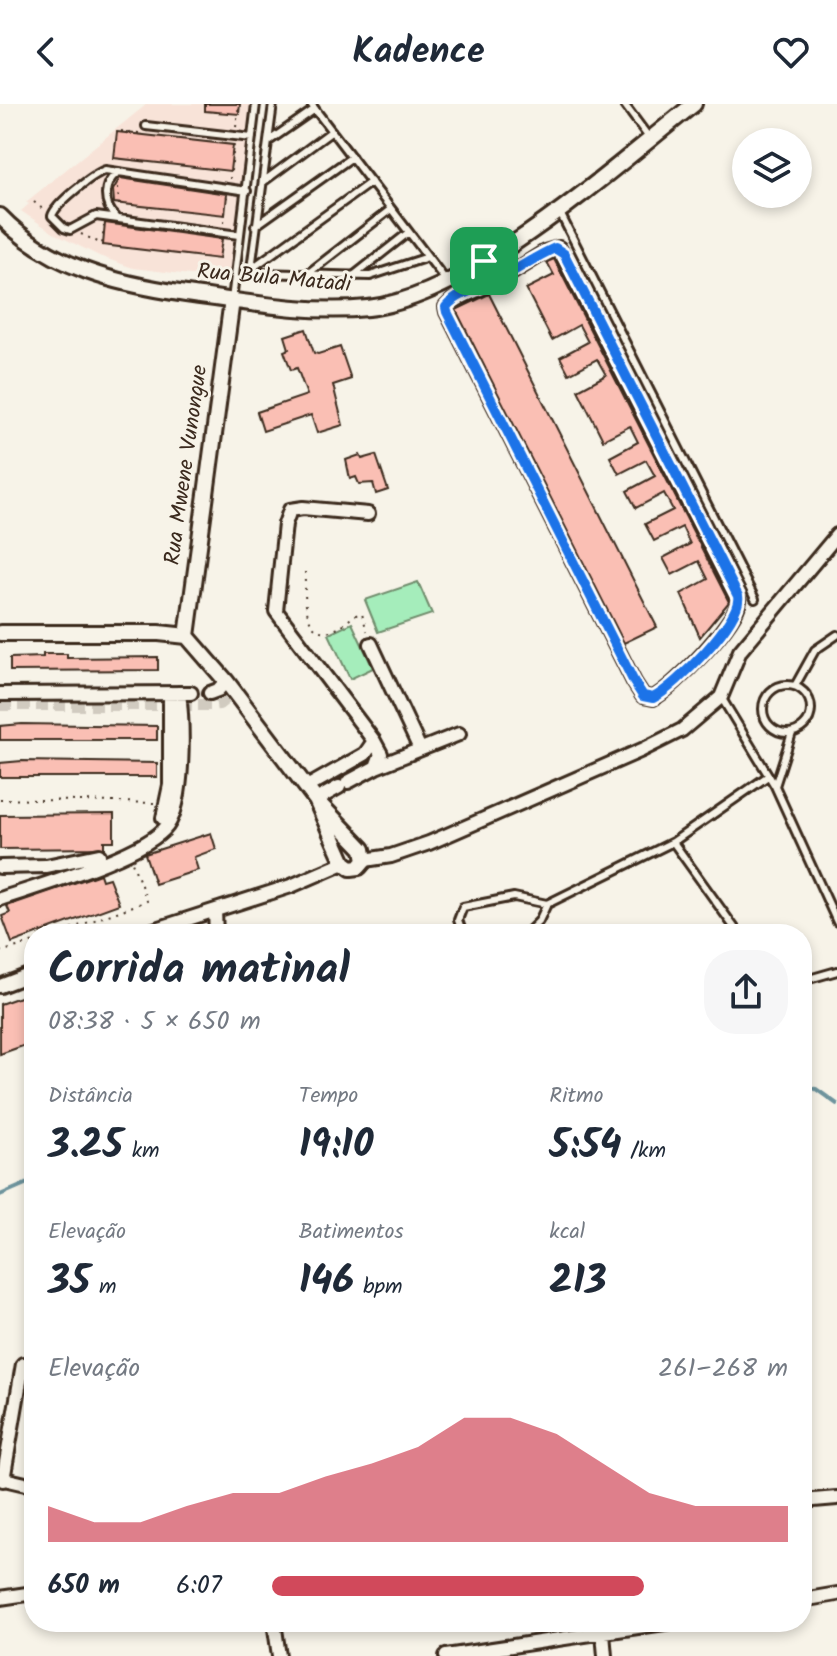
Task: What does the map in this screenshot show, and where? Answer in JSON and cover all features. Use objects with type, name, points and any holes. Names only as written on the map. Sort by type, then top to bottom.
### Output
[{"type":"street","name":"Rua Bula Matadi","points":[[0,216],[37,247],[83,272],[135,287],[308,308],[367,308],[422,295],[488,259],[558,210],[694,104]]},
{"type":"street","points":[[555,248],[564,254],[738,596],[736,611],[702,655],[653,698],[643,696],[634,682],[447,312],[446,307],[452,301],[499,279],[555,248]]},
{"type":"street","points":[[488,259],[499,279]]},
{"type":"street","name":"Rua Mwene Vunongue","points":[[187,636],[232,300]]},
{"type":"street","points":[[368,514],[303,508],[290,510],[285,524],[276,611],[374,741],[381,754],[376,767]]},
{"type":"street","points":[[316,800],[344,863],[351,868],[359,867],[365,860],[391,856],[429,843],[682,730],[721,697],[740,651],[837,535]]},
{"type":"street","points":[[0,633],[159,633],[187,636],[226,681],[316,800],[363,849],[365,860]]},
{"type":"street","points":[[371,644],[420,749]]},
{"type":"street","points":[[210,693],[226,681]]},
{"type":"street","points":[[0,694],[180,693]]},
{"type":"street","points":[[0,867],[46,866],[98,856],[150,832],[163,819],[168,804],[180,693]]},
{"type":"street","points":[[1,898],[155,839],[168,824],[176,806],[180,693]]},
{"type":"street","points":[[316,800],[376,767],[459,734]]},
{"type":"street","points":[[307,787],[365,754],[374,741]]},
{"type":"street","points":[[342,766],[346,783]]},
{"type":"street","points":[[173,924],[291,886],[344,863]]},
{"type":"street","points":[[215,911],[216,924]]},
{"type":"street","points":[[0,986],[24,977]]},
{"type":"street","points":[[23,1364],[2,1479],[24,1484]]},
{"type":"street","points":[[812,1500],[837,1498]]},
{"type":"street","points":[[0,1598],[24,1594]]},
{"type":"street","points":[[812,1598],[837,1594]]},
{"type":"street","points":[[275,1632],[279,1656]]},
{"type":"street","points":[[446,1656],[581,1632]]},
{"type":"street","points":[[603,1632],[605,1656]]},
{"type":"lane","points":[[232,300],[256,104]]},
{"type":"lane","points":[[251,269],[273,104]]},
{"type":"lane","points":[[624,104],[650,139]]},
{"type":"lane","points":[[269,141],[313,106],[447,282]]},
{"type":"lane","points":[[146,126],[252,138]]},
{"type":"lane","points":[[263,182],[332,131]]},
{"type":"lane","points":[[255,226],[352,157]]},
{"type":"lane","points":[[239,235],[96,216],[72,229],[64,228],[52,216],[57,206],[95,174],[105,170],[247,191]]},
{"type":"lane","points":[[117,173],[109,181],[106,201],[111,212],[120,220]]},
{"type":"lane","points":[[251,269],[371,182]]},
{"type":"lane","points":[[306,275],[391,209]]},
{"type":"lane","points":[[558,210],[755,599]]},
{"type":"lane","points":[[352,277],[409,232]]},
{"type":"lane","points":[[251,269],[259,273],[370,276],[428,257]]},
{"type":"lane","points":[[795,686],[815,650],[837,635]]},
{"type":"lane","points":[[795,686],[808,695],[812,710],[806,725],[792,733],[775,730],[764,718],[764,701],[773,689],[795,686]]},
{"type":"lane","points":[[721,697],[775,786],[837,922]]},
{"type":"lane","points":[[775,786],[792,733]]},
{"type":"lane","points":[[459,924],[463,907],[514,897],[547,904],[673,842],[768,776]]},
{"type":"lane","points":[[673,842],[732,924]]},
{"type":"lane","points":[[536,924],[547,904]]},
{"type":"lane","points":[[812,978],[837,971]]},
{"type":"path","points":[[223,233],[239,104]]},
{"type":"path","points":[[117,173],[120,220]]},
{"type":"path","points":[[34,202],[52,216]]},
{"type":"path","points":[[72,229],[102,244],[104,220]]},
{"type":"path","points":[[305,572],[305,603],[310,621],[320,630],[329,631],[354,615],[362,614],[371,644]]},
{"type":"path","points":[[0,799],[168,804]]},
{"type":"path","points":[[84,924],[147,901],[127,852]]},
{"type":"path","points":[[0,952],[24,945]]},
{"type":"shaded area","points":[[147,104],[254,104],[231,280],[133,268],[99,256],[55,234],[21,211],[29,204],[26,202]]},
{"type":"green space","points":[[418,582],[432,614],[378,632],[365,600]]},
{"type":"green space","points":[[352,623],[373,668],[350,679],[329,634]]},
{"type":"building","points":[[205,104],[240,104],[239,114],[205,111]]},
{"type":"building","points":[[117,132],[233,145],[230,171],[114,158]]},
{"type":"building","points":[[120,178],[227,194],[225,215],[114,203],[113,190]]},
{"type":"building","points":[[105,223],[222,239],[219,259],[103,245]]},
{"type":"building","points":[[554,259],[729,602],[700,637],[681,594],[708,579],[699,561],[672,575],[663,558],[690,544],[682,527],[654,541],[645,524],[673,510],[664,493],[636,508],[627,491],[655,476],[646,460],[619,474],[610,457],[638,442],[630,426],[603,440],[578,390],[606,375],[597,359],[569,374],[560,357],[588,342],[579,325],[552,340],[526,289],[554,275],[547,262]]},
{"type":"building","points":[[489,294],[657,627],[624,643],[456,310]]},
{"type":"building","points":[[306,329],[314,353],[340,347],[351,379],[333,385],[343,425],[317,433],[311,415],[263,431],[257,412],[307,395],[297,368],[291,370],[284,351],[289,349],[285,336]]},
{"type":"building","points":[[360,455],[362,459],[376,455],[388,490],[376,494],[373,483],[359,484],[356,477],[350,479],[346,460]]},
{"type":"building","points":[[43,654],[67,654],[67,658],[158,657],[158,670],[10,671],[10,658],[43,657]]},
{"type":"building","points":[[0,726],[157,726],[157,740],[0,740]]},
{"type":"building","points":[[0,763],[157,763],[157,777],[0,777]]},
{"type":"building","points":[[114,814],[114,841],[104,841],[104,848],[0,849],[0,815]]},
{"type":"building","points":[[211,833],[216,849],[194,857],[198,870],[155,884],[145,854]]},
{"type":"building","points":[[100,874],[102,880],[109,878],[119,904],[64,924],[24,924],[24,939],[12,943],[2,916],[10,913],[7,906]]},
{"type":"building","points":[[24,996],[24,1046],[0,1054],[0,1004]]},
{"type":"waterway","points":[[812,1088],[837,1104]]},
{"type":"waterway","points":[[0,1195],[24,1185]]},
{"type":"tunnel","points":[[0,705],[210,705],[219,704],[234,692]]},
{"type":"route","points":[[484,261],[492,257],[503,278],[452,301],[446,307],[447,312],[639,692],[653,698],[665,691],[702,655],[736,611],[738,596],[564,254],[555,248],[545,252],[503,278],[495,281],[484,261]]}]
